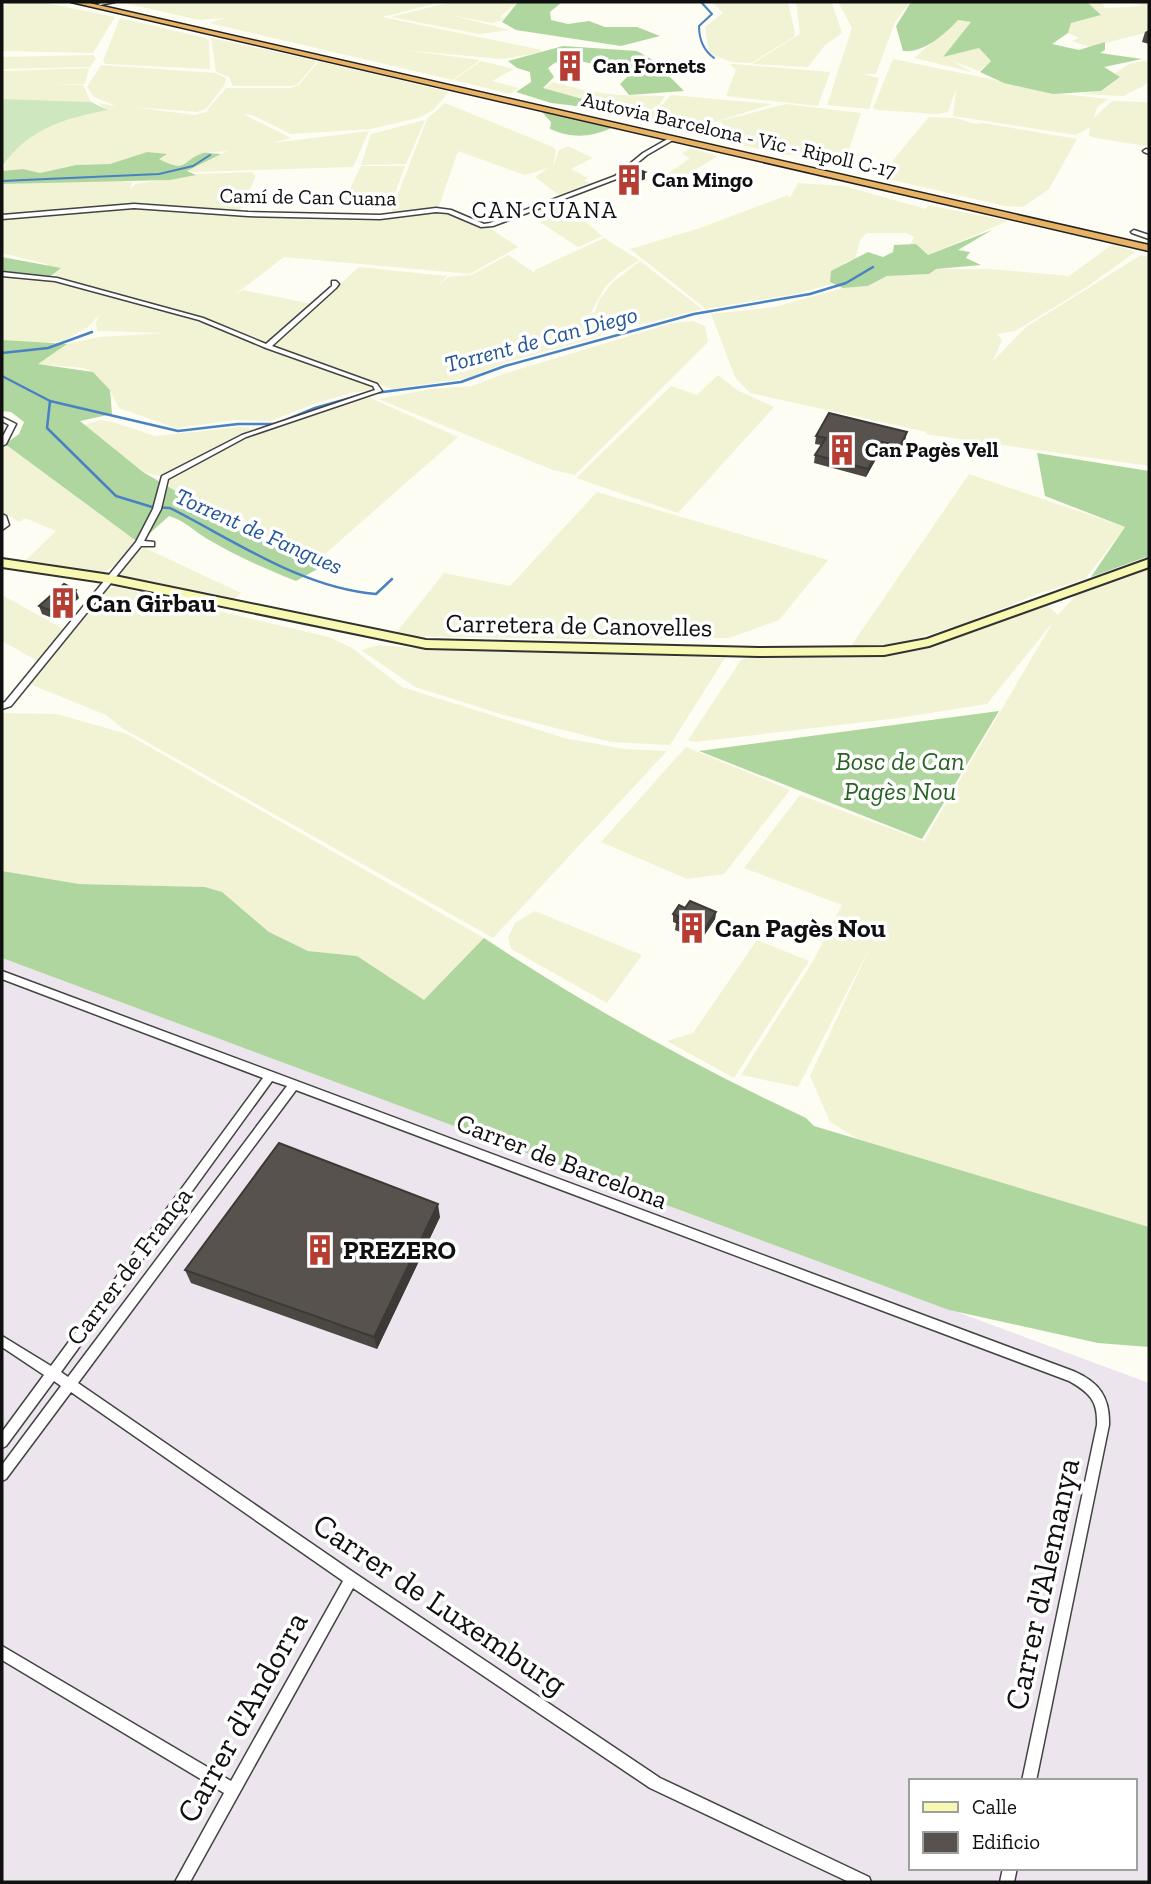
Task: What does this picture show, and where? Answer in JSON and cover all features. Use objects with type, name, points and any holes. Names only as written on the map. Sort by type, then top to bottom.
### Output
[{"type":"highway","name":"Autovia Barcelona - Vic - Ripoll C-17","points":[[75,2],[704,146],[717,155],[796,175],[829,179],[836,177],[1013,217],[1064,234],[1149,246]]},
{"type":"highway","name":"Autovia Barcelona - Vic - Ripoll C-17","points":[[96,3],[1149,246]]},
{"type":"street","points":[[96,3],[113,2]]},
{"type":"street","name":"Camí de Can Cuana","points":[[2,217],[134,206],[248,214],[380,217],[436,210],[449,211],[483,226],[617,177],[645,154],[671,139]]},
{"type":"street","points":[[1134,232],[1149,237]]},
{"type":"street","points":[[2,274],[55,279],[201,319],[268,347],[373,385],[379,391],[371,396],[334,405],[244,436],[165,478],[157,506],[139,543],[8,704],[2,706]]},
{"type":"street","points":[[268,347],[334,287],[334,282]]},
{"type":"street","points":[[2,419],[13,424],[2,444]]},
{"type":"street","points":[[2,516],[5,525],[2,528]]},
{"type":"street","points":[[139,543],[151,544]]},
{"type":"street","name":"Carretera de Canovelles","points":[[2,563],[110,579],[426,644],[759,652],[884,651],[929,642],[1149,563]]},
{"type":"street","name":"Carrer de Barcelona","points":[[2,975],[1073,1377],[1089,1385],[1100,1398]]},
{"type":"street","name":"Carrer de França","points":[[2,1442],[271,1075]]},
{"type":"street","name":"Carrer de França","points":[[2,1475],[294,1085]]},
{"type":"street","name":"Carrer de Luxemburg","points":[[2,1341],[655,1783],[864,1882]]},
{"type":"street","name":"Carrer d'Alemanya","points":[[1029,1779],[1100,1443],[1104,1409],[1100,1398]]},
{"type":"street","name":"Carrer d'Andorra","points":[[182,1882],[351,1579]]},
{"type":"street","points":[[2,1653],[233,1790]]},
{"type":"shaded area","points":[[2,958],[1149,1383],[1149,1882],[2,1882]]},
{"type":"green space","points":[[11,2],[41,2],[115,17],[93,53],[2,51],[2,7]]},
{"type":"green space","points":[[442,2],[382,17],[542,50],[502,59],[404,50],[480,60],[453,80],[209,23],[225,18],[199,20],[124,3]]},
{"type":"green space","points":[[451,2],[517,2],[500,17],[505,19],[492,23],[450,15],[510,30],[479,34],[391,17]]},
{"type":"green space","points":[[518,2],[562,2],[550,12],[551,20],[568,24],[589,21],[605,27],[637,27],[660,36],[621,46],[516,30],[502,22]]},
{"type":"green space","points":[[712,2],[788,2],[794,37],[751,63],[731,62],[709,53],[705,27],[723,13]]},
{"type":"green space","points":[[796,2],[832,3],[842,33],[825,45],[808,67],[752,64],[800,34]]},
{"type":"green space","points":[[838,2],[910,2],[895,22],[876,74],[863,74],[879,78],[869,109],[827,105],[852,28]]},
{"type":"green space","points":[[911,2],[1087,2],[1101,15],[1071,23],[1068,33],[1052,44],[1079,50],[1105,42],[1105,50],[1100,53],[1142,59],[1104,67],[1120,77],[1101,91],[1053,94],[1004,83],[980,72],[991,61],[979,48],[943,57],[971,22],[958,20],[926,46],[903,51],[896,26]]},
{"type":"green space","points":[[1087,2],[1101,2],[1105,8],[1143,6],[1129,2],[1149,2],[1149,32],[1089,47],[1072,41],[1079,38],[1068,33],[1071,23],[1100,15]]},
{"type":"green space","points":[[120,18],[206,38],[209,41],[210,69],[105,64],[103,61]]},
{"type":"green space","points":[[958,20],[971,22],[943,57],[979,48],[991,61],[979,71],[952,61],[972,72],[914,58]]},
{"type":"green space","points":[[211,38],[317,61],[298,84],[292,86],[233,86],[229,77],[216,72]]},
{"type":"green space","points":[[563,46],[637,51],[653,60],[684,91],[629,95],[620,84],[631,73],[569,59],[548,68],[554,77],[543,88],[586,100],[577,106],[551,103],[516,92],[531,82],[530,72],[517,68],[508,61]]},
{"type":"green space","points":[[93,55],[96,58],[90,67],[2,69],[2,57]]},
{"type":"green space","points":[[893,59],[1063,94],[1109,99],[1097,107],[1094,118],[1112,101],[1149,102],[1149,142],[1146,146],[1096,138],[1089,136],[1090,127],[1076,135],[953,116],[956,89],[948,112],[937,114],[878,110],[873,108]]},
{"type":"green space","points":[[319,61],[449,92],[433,110],[421,117],[371,129],[291,134],[252,115],[243,114],[291,138],[273,143],[369,131],[353,167],[188,171],[227,151],[204,153],[187,165],[171,165],[158,159],[166,155],[147,152],[110,164],[76,165],[40,173],[23,169],[2,171],[11,153],[38,131],[69,117],[107,110],[98,103],[116,106],[94,97],[87,87],[101,65],[215,73],[226,78],[224,86],[206,109],[197,112],[133,107],[195,115],[209,111],[207,110],[226,88],[290,88],[299,85]]},
{"type":"green space","points":[[481,61],[514,69],[492,81],[518,88],[510,94],[454,80]]},
{"type":"green space","points":[[1149,62],[1149,81],[1143,86],[1123,96],[1081,94],[1102,91],[1119,78],[1115,73],[1129,64]]},
{"type":"green space","points":[[730,64],[830,72],[818,106],[726,96],[736,70]]},
{"type":"green space","points":[[89,68],[85,84],[49,85],[83,85],[91,102],[2,99],[2,71]]},
{"type":"green space","points":[[553,82],[617,95],[665,96],[660,104],[635,119],[571,106],[583,94],[571,101],[552,96],[544,89]]},
{"type":"green space","points":[[671,95],[772,104],[683,132],[635,121],[662,105]]},
{"type":"green space","points":[[2,99],[91,102],[108,110],[48,127],[23,143],[2,167]]},
{"type":"green space","points":[[445,103],[553,147],[556,150],[553,167],[559,150],[568,146],[593,158],[571,169],[588,178],[584,180],[591,184],[560,196],[535,177],[548,168],[525,175],[458,151],[438,209],[390,215],[427,119]]},
{"type":"green space","points":[[786,104],[861,113],[848,153],[784,155],[738,144],[720,121]]},
{"type":"green space","points":[[541,111],[612,128],[589,135],[566,134],[550,129],[551,122]]},
{"type":"green space","points":[[929,117],[956,118],[975,124],[983,123],[1077,139],[1049,189],[1023,207],[1005,206],[879,177]]},
{"type":"green space","points":[[425,120],[406,164],[361,165],[371,134]]},
{"type":"green space","points":[[690,148],[718,156],[682,178],[664,185],[657,181],[690,158],[682,154]]},
{"type":"green space","points":[[147,152],[167,154],[159,159],[180,166],[203,153],[221,154],[187,171],[196,175],[170,180],[2,184],[2,171],[23,169],[40,173],[76,165],[110,164]]},
{"type":"green space","points":[[361,166],[405,166],[395,193],[365,193],[360,201],[344,201]]},
{"type":"green space","points":[[252,172],[256,176],[240,211],[126,203],[124,209],[250,216],[387,218],[442,210],[485,225],[518,247],[470,274],[284,257],[233,296],[243,290],[312,304],[266,344],[204,319],[53,275],[47,264],[2,253],[2,184],[100,180],[132,182],[130,189],[136,184],[200,174]]},
{"type":"green space","points":[[798,183],[844,186],[926,209],[928,205],[1008,221],[928,255],[916,244],[910,245],[914,237],[906,233],[867,233],[861,238],[855,259],[846,262],[830,282],[833,284],[795,294],[706,309],[630,249],[697,229],[788,195],[790,198]]},
{"type":"green space","points":[[562,201],[602,236],[578,247],[526,213]]},
{"type":"green space","points":[[992,230],[958,250],[970,252],[966,258],[981,265],[936,269],[929,274],[887,276],[868,286],[843,288],[830,282],[831,271],[868,252],[883,257],[893,252],[894,245],[916,244],[928,255]]},
{"type":"green space","points":[[604,238],[639,260],[605,287],[590,314],[595,312],[599,300],[612,283],[640,261],[702,309],[610,329],[598,337],[507,362],[468,378],[392,389],[272,346],[359,267],[447,276],[438,286],[448,277],[472,275],[508,255],[535,273],[535,270]]},
{"type":"green space","points":[[1113,244],[1135,252],[1087,287],[1015,331],[997,334],[1002,340],[993,361],[1026,327],[1141,255],[1149,257],[1149,466],[925,434],[927,432],[750,393],[735,377],[711,314],[775,307],[843,288],[869,286],[887,276],[928,274],[935,269],[989,269],[1069,276]]},
{"type":"green space","points":[[2,257],[61,268],[48,278],[2,275]]},
{"type":"green space","points":[[2,274],[87,287],[128,303],[152,305],[201,323],[205,321],[294,359],[373,385],[369,391],[355,392],[317,403],[270,421],[234,420],[176,428],[119,408],[110,390],[93,372],[83,368],[37,364],[67,344],[99,337],[165,333],[97,331],[99,315],[88,327],[63,341],[38,344],[2,340]]},
{"type":"green space","points":[[693,321],[705,326],[708,342],[575,475],[553,470],[378,399],[431,389],[472,386],[506,373],[673,323]]},
{"type":"green space","points":[[2,340],[67,344],[38,364],[93,372],[110,390],[112,414],[80,421],[143,472],[222,518],[321,567],[296,581],[231,552],[169,516],[139,543],[5,444],[19,434],[24,422],[11,412],[2,411]]},
{"type":"green space","points":[[718,375],[737,390],[774,407],[678,513],[576,478],[671,386],[697,395]]},
{"type":"green space","points":[[368,397],[458,437],[316,562],[163,485],[165,478],[250,434],[334,405]]},
{"type":"green space","points":[[100,420],[155,436],[240,427],[255,429],[238,435],[161,476],[143,472],[84,425]]},
{"type":"green space","points":[[5,444],[136,541],[118,564],[100,574],[26,560],[56,531],[25,518],[19,522],[2,512],[2,447]]},
{"type":"green space","points":[[1037,453],[1149,471],[1149,556],[1091,577],[1125,527],[1045,496]]},
{"type":"green space","points":[[969,474],[1125,527],[1085,579],[1040,593],[962,625],[896,644],[851,646]]},
{"type":"green space","points":[[597,492],[828,560],[779,620],[729,638],[574,639],[401,636],[396,633],[444,573],[510,586]]},
{"type":"green space","points":[[145,548],[241,593],[231,602],[116,578],[139,550]]},
{"type":"green space","points":[[1149,567],[1149,1227],[904,1167],[830,1122],[810,1076],[871,945],[798,1087],[741,1075],[813,961],[842,905],[744,868],[800,795],[924,841],[1053,622],[987,704],[899,718],[695,742],[688,740],[741,660],[754,655],[884,654],[1044,603],[1058,615],[1077,594]]},
{"type":"green space","points":[[116,587],[329,637],[352,648],[402,687],[564,738],[624,749],[667,751],[493,938],[122,728],[106,715],[30,684],[109,588]]},
{"type":"green space","points":[[2,595],[65,630],[41,663],[2,641]]},
{"type":"green space","points":[[379,645],[725,658],[670,745],[611,742],[504,715],[415,687],[361,650]]},
{"type":"green space","name":"Bosc de Can Pagès Nou","points":[[999,711],[922,839],[699,751]]},
{"type":"green space","points":[[2,713],[57,714],[127,734],[484,938],[425,1001],[357,956],[308,951],[269,932],[222,892],[205,887],[79,884],[2,871]]},
{"type":"green space","points":[[686,747],[790,790],[724,874],[687,879],[601,842]]},
{"type":"green space","points":[[2,871],[79,884],[205,887],[222,892],[269,932],[308,951],[357,956],[424,1000],[484,938],[562,988],[642,1034],[723,1078],[806,1118],[814,1126],[1149,1227],[1149,1347],[1098,1343],[949,1310],[2,958]]},
{"type":"green space","points":[[535,911],[642,955],[607,1003],[511,949],[508,938],[515,923]]},
{"type":"green space","points":[[757,940],[809,961],[734,1078],[667,1041],[693,1033]]},
{"type":"building","points":[[629,166],[645,172],[632,178],[620,173]]},
{"type":"building","name":"Can Pagès Vell","points":[[829,413],[907,432],[900,446],[882,442],[868,469],[815,455],[826,438],[816,436]]},
{"type":"building","points":[[64,584],[76,590],[52,611],[39,606]]},
{"type":"building","points":[[690,901],[716,912],[702,933],[676,922],[679,917],[673,914],[679,905],[685,908]]},
{"type":"building","name":"PREZERO","points":[[279,1143],[438,1204],[374,1337],[185,1270]]},
{"type":"waterway","points":[[701,2],[712,14],[699,26],[702,44],[714,58]]},
{"type":"waterway","points":[[2,181],[159,174],[193,166],[210,155]]},
{"type":"waterway","name":"Torrent de Can Diego","points":[[375,393],[461,382],[505,366],[694,314],[810,294],[846,283],[873,267]]},
{"type":"waterway","points":[[2,353],[48,348],[92,332]]},
{"type":"waterway","name":"Torrent de Fangues","points":[[2,376],[50,401]]},
{"type":"waterway","name":"Torrent de Can Diego","points":[[50,401],[178,431],[238,424],[276,424],[315,408],[364,394]]},
{"type":"waterway","name":"Torrent de Fangues","points":[[50,401],[47,428],[116,496],[152,507],[170,508],[270,561],[322,583],[376,594],[392,579]]},
{"type":"place","name":"Can Fornets","points":[[570,66]]},
{"type":"place","name":"Can Mingo","points":[[629,180]]},
{"type":"place","name":"Can Pagès Vell","points":[[842,450]]},
{"type":"place","name":"Can Girbau","points":[[63,603]]},
{"type":"place","name":"Can Pagès Nou","points":[[692,928]]},
{"type":"place","name":"PREZERO","points":[[320,1250]]},
{"type":"district","name":"CAN CUANA","points":[[545,210]]}]
